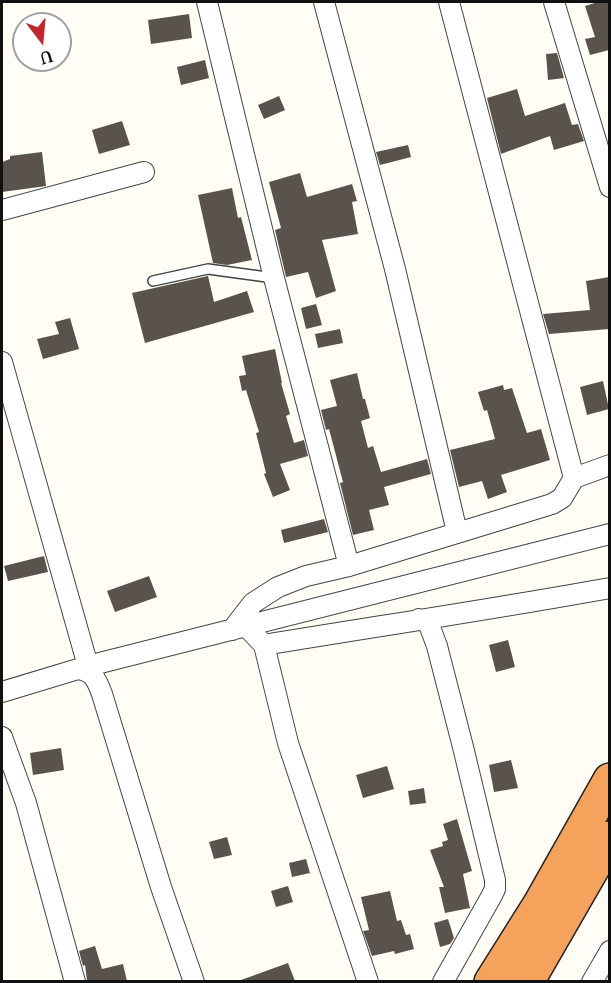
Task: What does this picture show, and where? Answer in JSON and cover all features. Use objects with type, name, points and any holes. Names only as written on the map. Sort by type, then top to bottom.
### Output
[{"type":"highway","points":[[492,981],[540,904],[609,780]]},
{"type":"highway","points":[[527,981],[609,838]]},
{"type":"street","points":[[207,2],[274,278],[349,566]]},
{"type":"street","points":[[324,2],[395,269],[457,532]]},
{"type":"street","points":[[449,2],[574,478]]},
{"type":"street","points":[[554,2],[609,186]]},
{"type":"street","points":[[2,210],[144,172]]},
{"type":"street","points":[[2,362],[83,668],[94,676],[102,694],[157,876],[194,981]]},
{"type":"street","points":[[239,628],[253,603],[278,587],[306,576],[349,566],[558,502],[574,478],[609,465]]},
{"type":"street","points":[[2,692],[83,668],[609,534]]},
{"type":"street","points":[[264,645],[609,588]]},
{"type":"street","points":[[419,619],[428,622],[437,646],[495,880],[495,889],[491,897],[443,981]]},
{"type":"street","points":[[239,628],[264,645],[288,743],[368,981]]},
{"type":"street","points":[[2,737],[26,802],[75,981]]},
{"type":"street","points":[[592,981],[609,951]]},
{"type":"lane","points":[[153,281],[208,269],[274,278]]},
{"type":"building","points":[[598,2],[609,2],[609,50],[590,55],[585,39],[595,37],[585,6]]},
{"type":"building","points":[[189,14],[192,38],[151,44],[148,20]]},
{"type":"building","points":[[557,53],[564,78],[548,80],[546,54]]},
{"type":"building","points":[[205,60],[209,78],[181,85],[177,67]]},
{"type":"building","points":[[517,89],[525,116],[565,103],[572,125],[578,124],[584,141],[554,150],[550,136],[501,154],[487,98]]},
{"type":"building","points":[[279,96],[285,110],[264,119],[258,105]]},
{"type":"building","points":[[122,121],[130,145],[99,154],[92,130]]},
{"type":"building","points":[[408,145],[411,157],[380,165],[376,152]]},
{"type":"building","points":[[42,152],[46,186],[2,192],[2,162],[10,159],[10,156]]},
{"type":"building","points":[[300,173],[307,197],[352,184],[357,201],[352,202],[358,234],[322,240],[336,291],[316,298],[308,272],[286,277],[275,230],[281,228],[269,182]]},
{"type":"building","points":[[232,188],[238,218],[241,217],[252,260],[227,265],[213,263],[198,195]]},
{"type":"building","points":[[208,276],[214,302],[247,291],[254,312],[145,343],[132,293]]},
{"type":"building","points":[[609,277],[609,329],[549,334],[543,314],[590,310],[586,281]]},
{"type":"building","points":[[316,304],[322,325],[306,329],[301,308]]},
{"type":"building","points":[[70,318],[79,349],[43,359],[37,339],[59,334],[55,322]]},
{"type":"building","points":[[340,329],[343,343],[318,348],[315,334]]},
{"type":"building","points":[[275,349],[290,414],[286,416],[294,443],[304,440],[308,456],[280,464],[290,490],[273,497],[264,474],[266,473],[256,433],[259,432],[246,390],[242,391],[239,376],[246,375],[242,356]]},
{"type":"building","points":[[357,373],[370,418],[361,421],[368,448],[373,446],[381,472],[427,459],[431,474],[384,487],[389,505],[369,510],[374,530],[353,535],[340,483],[343,482],[329,429],[326,430],[321,410],[337,406],[330,380]]},
{"type":"building","points":[[603,381],[609,409],[587,415],[580,387]]},
{"type":"building","points":[[503,385],[504,390],[512,388],[527,433],[541,429],[550,460],[501,475],[507,492],[488,499],[482,481],[459,487],[450,450],[495,439],[487,410],[484,411],[478,392]]},
{"type":"building","points":[[324,519],[328,532],[284,543],[281,530]]},
{"type":"building","points":[[44,556],[48,572],[8,581],[4,566]]},
{"type":"building","points":[[149,576],[157,597],[115,612],[107,591]]},
{"type":"building","points":[[508,640],[515,667],[496,672],[489,645]]},
{"type":"building","points":[[61,748],[64,770],[33,775],[30,753]]},
{"type":"building","points":[[511,760],[518,788],[494,792],[489,765]]},
{"type":"building","points":[[387,766],[394,789],[363,798],[356,775]]},
{"type":"building","points":[[424,788],[426,803],[410,805],[408,791]]},
{"type":"building","points":[[457,819],[472,871],[463,874],[470,908],[445,913],[439,887],[444,887],[430,850],[443,846],[442,842],[448,840],[443,824]]},
{"type":"building","points":[[227,837],[232,855],[214,859],[209,842]]},
{"type":"building","points":[[306,859],[310,873],[292,877],[289,863]]},
{"type":"building","points":[[288,886],[293,902],[276,907],[271,891]]},
{"type":"building","points":[[390,891],[397,921],[401,920],[406,935],[410,934],[414,949],[395,954],[394,951],[372,956],[363,931],[369,930],[361,897]]},
{"type":"building","points":[[448,919],[454,938],[450,944],[440,947],[434,923]]},
{"type":"building","points":[[95,946],[102,969],[123,964],[127,981],[87,981],[85,965],[83,966],[79,951]]},
{"type":"building","points":[[288,963],[295,981],[241,981],[241,980]]}]
